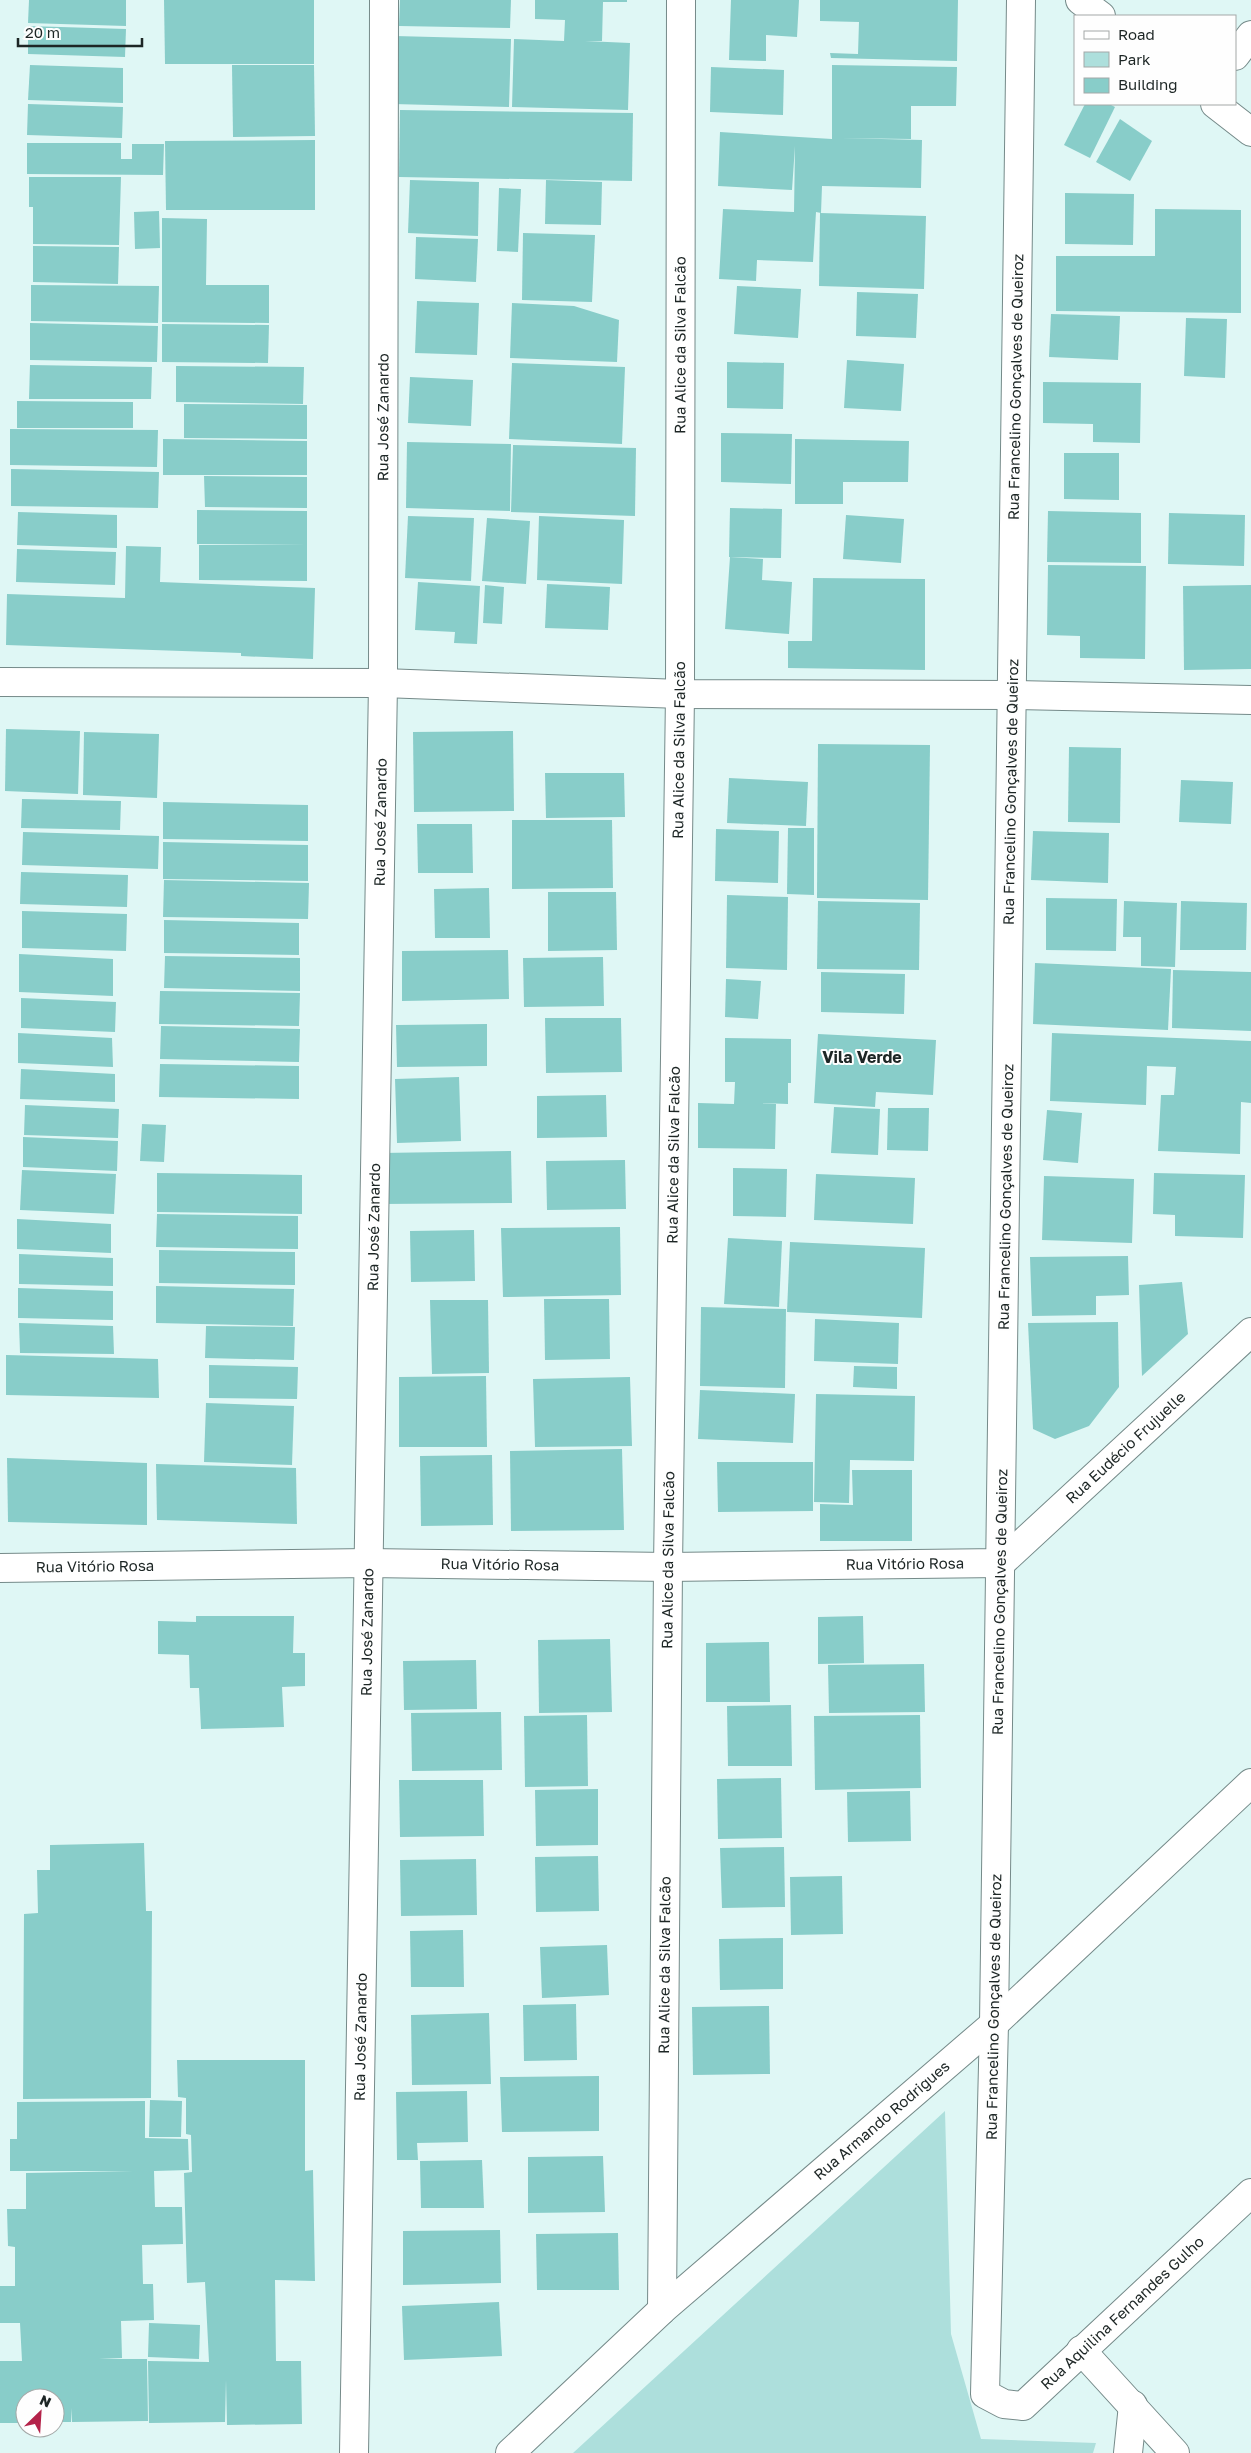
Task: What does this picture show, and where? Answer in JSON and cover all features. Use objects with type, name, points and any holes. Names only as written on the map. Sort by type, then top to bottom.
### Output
[{"type":"street","name":"Rua José Zanardo","points":[[354,2453],[383,683],[384,0]]},
{"type":"street","name":"Rua Alice da Silva Falcão","points":[[662,2310],[668,1567],[680,694],[681,0]]},
{"type":"street","name":"Rua Francelino Gonçalves de Queiroz","points":[[985,2394],[994,2024],[1001,1563],[1021,0]]},
{"type":"street","points":[[1080,0],[1100,15]]},
{"type":"street","points":[[1236,55],[1251,35]]},
{"type":"street","points":[[1216,105],[1251,132]]},
{"type":"street","points":[[0,682],[383,683],[680,694],[1012,695],[1251,700]]},
{"type":"street","name":"Rua Eudécio Frujuelle","points":[[1001,1563],[1251,1332]]},
{"type":"street","name":"Rua Vitório Rosa","points":[[0,1568],[368,1563],[668,1567],[1001,1563]]},
{"type":"street","name":"Rua Armando Rodrigues","points":[[510,2453],[662,2310],[994,2024],[1251,1783]]},
{"type":"street","name":"Rua Aquilina Fernandes Gulho","points":[[985,2394],[1004,2404],[1023,2406],[1081,2350],[1251,2194]]},
{"type":"street","points":[[1081,2350],[1175,2453]]},
{"type":"street","points":[[1128,2453],[1132,2405]]},
{"type":"green space","points":[[945,2111],[951,2334],[981,2439],[1096,2443],[1093,2453],[573,2453]]},
{"type":"building","points":[[29,0],[126,0],[126,26],[28,23]]},
{"type":"building","points":[[164,0],[314,0],[314,64],[165,64]]},
{"type":"building","points":[[400,0],[511,0],[510,28],[399,26]]},
{"type":"building","points":[[535,0],[627,0],[627,2],[603,2],[602,41],[585,41],[630,43],[628,110],[512,107],[514,39],[564,41],[565,20],[535,19]]},
{"type":"building","points":[[731,0],[799,0],[797,37],[766,35],[766,61],[729,60]]},
{"type":"building","points":[[820,0],[958,0],[957,61],[831,58],[830,53],[858,54],[859,22],[820,21]]},
{"type":"building","points":[[28,26],[126,29],[125,57],[28,54]]},
{"type":"building","points":[[395,36],[511,39],[509,107],[393,104]]},
{"type":"building","points":[[30,65],[123,68],[123,103],[28,100]]},
{"type":"building","points":[[232,65],[314,65],[315,136],[233,137]]},
{"type":"building","points":[[832,65],[957,67],[956,106],[911,106],[911,139],[841,138],[922,140],[921,188],[822,186],[821,213],[816,212],[813,262],[757,260],[756,281],[719,279],[723,209],[794,212],[795,146],[792,190],[718,186],[720,132],[832,139]]},
{"type":"building","points":[[711,67],[784,70],[783,115],[710,112]]},
{"type":"building","points":[[28,104],[123,107],[122,138],[27,135]]},
{"type":"building","points":[[1084,105],[1111,105],[1115,107],[1090,158],[1064,145]]},
{"type":"building","points":[[400,110],[633,113],[632,181],[399,177]]},
{"type":"building","points":[[1120,119],[1152,141],[1130,181],[1096,162]]},
{"type":"building","points":[[315,140],[315,210],[166,210],[165,141]]},
{"type":"building","points":[[27,143],[121,143],[121,159],[132,159],[132,144],[164,144],[163,175],[27,174]]},
{"type":"building","points":[[29,177],[121,177],[119,245],[33,244],[33,207],[29,207]]},
{"type":"building","points":[[410,180],[479,182],[478,236],[408,233]]},
{"type":"building","points":[[546,180],[602,182],[601,225],[545,224]]},
{"type":"building","points":[[499,188],[521,189],[518,252],[497,251]]},
{"type":"building","points":[[1065,193],[1134,194],[1133,245],[1065,244]]},
{"type":"building","points":[[1155,209],[1241,210],[1241,313],[1056,311],[1056,256],[1155,256]]},
{"type":"building","points":[[159,211],[160,248],[135,249],[134,212]]},
{"type":"building","points":[[820,213],[926,216],[924,289],[819,286]]},
{"type":"building","points":[[162,218],[207,219],[206,285],[269,285],[269,323],[162,322]]},
{"type":"building","points":[[523,233],[595,235],[592,302],[522,300]]},
{"type":"building","points":[[416,237],[478,239],[476,282],[415,279]]},
{"type":"building","points":[[33,246],[119,247],[118,284],[33,282]]},
{"type":"building","points":[[31,285],[159,286],[158,323],[31,321]]},
{"type":"building","points":[[737,286],[801,289],[798,338],[734,334]]},
{"type":"building","points":[[857,292],[918,294],[916,338],[856,336]]},
{"type":"building","points":[[417,301],[479,303],[477,355],[415,353]]},
{"type":"building","points":[[512,303],[574,306],[619,320],[617,362],[510,358]]},
{"type":"building","points":[[1051,314],[1120,316],[1118,360],[1049,357]]},
{"type":"building","points":[[1186,318],[1227,319],[1225,378],[1184,376]]},
{"type":"building","points":[[30,323],[158,326],[157,362],[30,360]]},
{"type":"building","points":[[162,324],[269,325],[268,363],[162,362]]},
{"type":"building","points":[[847,360],[904,364],[901,411],[844,408]]},
{"type":"building","points":[[727,362],[784,363],[783,409],[727,408]]},
{"type":"building","points":[[512,363],[625,367],[622,444],[509,439]]},
{"type":"building","points":[[30,365],[152,367],[151,399],[29,399]]},
{"type":"building","points":[[176,366],[304,367],[303,404],[176,402]]},
{"type":"building","points":[[410,377],[473,380],[471,426],[408,423]]},
{"type":"building","points":[[1043,382],[1141,383],[1140,443],[1093,442],[1093,424],[1043,423]]},
{"type":"building","points":[[17,401],[133,402],[133,428],[17,428]]},
{"type":"building","points":[[184,404],[307,405],[307,439],[184,438]]},
{"type":"building","points":[[10,429],[158,430],[157,467],[10,465]]},
{"type":"building","points":[[721,433],[792,434],[791,484],[721,482]]},
{"type":"building","points":[[163,439],[307,441],[307,475],[163,475]]},
{"type":"building","points":[[795,439],[909,441],[908,482],[843,482],[843,504],[795,504]]},
{"type":"building","points":[[407,442],[511,444],[510,511],[406,508]]},
{"type":"building","points":[[513,445],[636,448],[635,516],[511,512]]},
{"type":"building","points":[[1064,453],[1119,453],[1119,500],[1064,499]]},
{"type":"building","points":[[11,469],[159,472],[158,508],[11,506]]},
{"type":"building","points":[[204,476],[307,477],[307,508],[205,507]]},
{"type":"building","points":[[730,508],[782,509],[781,558],[729,557]]},
{"type":"building","points":[[197,510],[307,511],[307,545],[197,544]]},
{"type":"building","points":[[1048,511],[1141,513],[1141,563],[1047,562]]},
{"type":"building","points":[[18,512],[117,515],[117,548],[17,545]]},
{"type":"building","points":[[1169,513],[1245,515],[1244,566],[1168,564]]},
{"type":"building","points":[[846,515],[904,519],[901,563],[843,559]]},
{"type":"building","points":[[408,516],[474,518],[471,581],[405,578]]},
{"type":"building","points":[[539,516],[624,520],[622,584],[537,580]]},
{"type":"building","points":[[487,518],[530,521],[526,584],[482,581]]},
{"type":"building","points":[[199,545],[307,545],[307,581],[199,580]]},
{"type":"building","points":[[126,546],[161,547],[160,582],[315,588],[313,659],[241,656],[241,653],[6,645],[7,594],[125,598]]},
{"type":"building","points":[[17,549],[116,552],[115,585],[16,582]]},
{"type":"building","points":[[730,557],[763,559],[762,580],[792,582],[789,634],[725,629]]},
{"type":"building","points":[[1048,565],[1146,566],[1145,659],[1080,658],[1080,636],[1047,635]]},
{"type":"building","points":[[813,578],[925,579],[925,670],[788,668],[788,641],[812,641]]},
{"type":"building","points":[[418,582],[480,586],[477,644],[454,643],[455,632],[415,630]]},
{"type":"building","points":[[547,584],[610,587],[608,630],[545,628]]},
{"type":"building","points":[[485,585],[504,587],[502,624],[483,623]]},
{"type":"building","points":[[1251,585],[1251,669],[1184,670],[1183,586]]},
{"type":"building","points":[[6,729],[80,731],[78,794],[5,791]]},
{"type":"building","points":[[513,731],[514,811],[414,812],[413,732]]},
{"type":"building","points":[[84,732],[159,734],[157,798],[83,795]]},
{"type":"building","points":[[818,744],[930,745],[928,900],[817,898]]},
{"type":"building","points":[[1069,747],[1121,748],[1120,823],[1068,822]]},
{"type":"building","points":[[545,773],[624,773],[625,817],[546,818]]},
{"type":"building","points":[[729,778],[808,782],[806,826],[727,823]]},
{"type":"building","points":[[1181,780],[1233,782],[1231,824],[1179,822]]},
{"type":"building","points":[[22,799],[121,801],[120,830],[21,828]]},
{"type":"building","points":[[163,802],[308,805],[308,841],[163,839]]},
{"type":"building","points":[[512,820],[612,820],[613,888],[512,889]]},
{"type":"building","points":[[417,824],[472,824],[473,873],[418,873]]},
{"type":"building","points":[[788,828],[814,828],[814,895],[787,894]]},
{"type":"building","points":[[716,829],[779,831],[778,883],[715,881]]},
{"type":"building","points":[[1033,831],[1109,833],[1108,883],[1031,880]]},
{"type":"building","points":[[23,832],[159,836],[158,869],[22,865]]},
{"type":"building","points":[[163,842],[308,845],[308,881],[163,879]]},
{"type":"building","points":[[21,872],[128,875],[127,907],[20,904]]},
{"type":"building","points":[[164,880],[309,883],[308,919],[163,917]]},
{"type":"building","points":[[489,888],[490,938],[435,938],[434,889]]},
{"type":"building","points":[[548,892],[616,892],[617,950],[548,951]]},
{"type":"building","points":[[727,895],[788,897],[787,970],[726,968]]},
{"type":"building","points":[[1046,898],[1117,899],[1116,951],[1046,950]]},
{"type":"building","points":[[818,901],[920,903],[919,970],[817,969]]},
{"type":"building","points":[[1124,901],[1177,903],[1175,967],[1141,966],[1141,937],[1123,937]]},
{"type":"building","points":[[1181,901],[1247,903],[1246,950],[1180,950]]},
{"type":"building","points":[[22,911],[127,914],[126,951],[22,948]]},
{"type":"building","points":[[164,920],[299,923],[299,955],[164,953]]},
{"type":"building","points":[[508,950],[509,999],[402,1001],[402,951]]},
{"type":"building","points":[[19,954],[113,959],[113,996],[19,992]]},
{"type":"building","points":[[165,956],[300,958],[300,991],[164,988]]},
{"type":"building","points":[[603,957],[604,1006],[524,1007],[523,958]]},
{"type":"building","points":[[1035,963],[1171,969],[1168,1030],[1033,1024]]},
{"type":"building","points":[[1173,970],[1251,972],[1251,1031],[1172,1028]]},
{"type":"building","points":[[821,972],[905,974],[904,1014],[821,1012]]},
{"type":"building","points":[[726,979],[761,981],[758,1019],[725,1017]]},
{"type":"building","points":[[160,991],[300,993],[299,1026],[159,1024]]},
{"type":"building","points":[[21,998],[116,1002],[115,1032],[21,1028]]},
{"type":"building","points":[[545,1018],[621,1018],[622,1072],[546,1073]]},
{"type":"building","points":[[487,1024],[487,1066],[397,1067],[396,1025]]},
{"type":"building","points":[[161,1026],[300,1029],[299,1062],[160,1059]]},
{"type":"building","points":[[18,1033],[112,1038],[113,1067],[18,1063]]},
{"type":"building","points":[[1052,1033],[1251,1041],[1251,1103],[1241,1102],[1240,1154],[1158,1151],[1161,1095],[1174,1095],[1176,1067],[1147,1066],[1146,1105],[1050,1101]]},
{"type":"building","points":[[818,1034],[936,1040],[933,1095],[876,1092],[875,1107],[814,1103]]},
{"type":"building","points":[[725,1038],[791,1039],[791,1083],[788,1083],[788,1104],[759,1103],[776,1104],[775,1149],[698,1148],[698,1103],[734,1104],[735,1082],[725,1082]]},
{"type":"building","points":[[160,1064],[299,1066],[299,1099],[159,1097]]},
{"type":"building","points":[[21,1069],[115,1074],[115,1102],[20,1099]]},
{"type":"building","points":[[459,1077],[461,1141],[397,1143],[395,1079]]},
{"type":"building","points":[[606,1095],[607,1137],[537,1138],[537,1096]]},
{"type":"building","points":[[25,1105],[119,1109],[118,1138],[24,1135]]},
{"type":"building","points":[[834,1107],[880,1109],[878,1155],[831,1153]]},
{"type":"building","points":[[888,1108],[929,1108],[928,1151],[887,1150]]},
{"type":"building","points":[[1047,1110],[1082,1113],[1078,1163],[1043,1160]]},
{"type":"building","points":[[142,1124],[166,1125],[164,1162],[140,1161]]},
{"type":"building","points":[[23,1137],[118,1141],[117,1171],[23,1167]]},
{"type":"building","points":[[511,1151],[512,1203],[382,1204],[381,1153]]},
{"type":"building","points":[[625,1160],[626,1209],[547,1210],[546,1161]]},
{"type":"building","points":[[733,1168],[787,1169],[786,1217],[733,1216]]},
{"type":"building","points":[[22,1170],[116,1174],[114,1214],[20,1210]]},
{"type":"building","points":[[157,1173],[302,1175],[302,1214],[157,1212]]},
{"type":"building","points":[[1154,1173],[1245,1175],[1243,1238],[1175,1236],[1175,1215],[1153,1214]]},
{"type":"building","points":[[816,1174],[915,1178],[913,1224],[814,1220]]},
{"type":"building","points":[[1044,1176],[1134,1179],[1132,1243],[1042,1240]]},
{"type":"building","points":[[157,1214],[298,1216],[298,1249],[156,1247]]},
{"type":"building","points":[[17,1219],[111,1224],[111,1253],[17,1249]]},
{"type":"building","points":[[620,1227],[621,1295],[503,1297],[501,1228]]},
{"type":"building","points":[[474,1230],[475,1281],[411,1282],[410,1231]]},
{"type":"building","points":[[728,1238],[782,1241],[779,1307],[724,1304]]},
{"type":"building","points":[[790,1242],[925,1248],[922,1318],[787,1312]]},
{"type":"building","points":[[159,1250],[295,1252],[295,1285],[159,1283]]},
{"type":"building","points":[[19,1254],[113,1258],[113,1286],[19,1284]]},
{"type":"building","points":[[1128,1256],[1129,1295],[1096,1296],[1096,1315],[1032,1316],[1030,1257]]},
{"type":"building","points":[[1182,1282],[1188,1334],[1142,1376],[1139,1285]]},
{"type":"building","points":[[156,1286],[294,1289],[293,1326],[156,1323]]},
{"type":"building","points":[[18,1288],[113,1291],[113,1320],[18,1318]]},
{"type":"building","points":[[544,1299],[609,1299],[610,1359],[545,1360]]},
{"type":"building","points":[[430,1300],[488,1300],[489,1373],[432,1374]]},
{"type":"building","points":[[701,1307],[786,1309],[785,1388],[700,1386]]},
{"type":"building","points":[[815,1319],[899,1323],[898,1364],[814,1361]]},
{"type":"building","points":[[1118,1322],[1119,1387],[1089,1426],[1055,1439],[1033,1429],[1028,1323]]},
{"type":"building","points":[[19,1323],[113,1326],[114,1354],[20,1353]]},
{"type":"building","points":[[206,1326],[295,1327],[294,1360],[205,1358]]},
{"type":"building","points":[[6,1355],[158,1359],[159,1398],[6,1395]]},
{"type":"building","points":[[209,1365],[298,1367],[297,1399],[209,1398]]},
{"type":"building","points":[[854,1366],[897,1367],[897,1389],[853,1387]]},
{"type":"building","points":[[486,1376],[487,1447],[399,1447],[399,1377]]},
{"type":"building","points":[[630,1377],[632,1446],[535,1447],[533,1379]]},
{"type":"building","points":[[700,1390],[795,1394],[793,1443],[698,1439]]},
{"type":"building","points":[[816,1394],[915,1396],[914,1461],[850,1460],[849,1503],[814,1502]]},
{"type":"building","points":[[206,1403],[294,1406],[292,1465],[204,1462]]},
{"type":"building","points":[[622,1449],[624,1530],[511,1531],[510,1451]]},
{"type":"building","points":[[492,1455],[493,1525],[421,1526],[420,1456]]},
{"type":"building","points":[[7,1458],[147,1463],[147,1525],[8,1522]]},
{"type":"building","points":[[717,1462],[813,1462],[813,1511],[718,1512]]},
{"type":"building","points":[[156,1464],[296,1468],[297,1524],[157,1520]]},
{"type":"building","points":[[852,1470],[912,1470],[912,1541],[820,1541],[820,1504],[853,1505]]},
{"type":"building","points":[[196,1616],[294,1616],[293,1653],[305,1653],[305,1686],[282,1687],[284,1727],[201,1729],[199,1688],[190,1688],[189,1655],[158,1654],[158,1621],[196,1622]]},
{"type":"building","points":[[863,1616],[864,1663],[818,1664],[818,1617]]},
{"type":"building","points":[[610,1639],[612,1712],[539,1713],[538,1640]]},
{"type":"building","points":[[769,1642],[770,1702],[706,1702],[706,1643]]},
{"type":"building","points":[[476,1660],[477,1709],[404,1710],[403,1661]]},
{"type":"building","points":[[924,1664],[925,1712],[829,1713],[828,1665]]},
{"type":"building","points":[[791,1705],[792,1766],[728,1766],[727,1706]]},
{"type":"building","points":[[501,1712],[502,1770],[412,1771],[411,1713]]},
{"type":"building","points":[[587,1715],[588,1786],[525,1787],[524,1716]]},
{"type":"building","points":[[920,1715],[921,1788],[815,1790],[814,1716]]},
{"type":"building","points":[[781,1778],[782,1838],[718,1839],[717,1779]]},
{"type":"building","points":[[399,1780],[483,1780],[484,1836],[400,1837]]},
{"type":"building","points":[[598,1789],[598,1845],[536,1846],[535,1790]]},
{"type":"building","points":[[910,1791],[911,1841],[848,1842],[847,1792]]},
{"type":"building","points":[[144,1843],[146,1911],[152,1911],[151,2098],[23,2099],[24,1914],[38,1913],[37,1870],[50,1870],[50,1845]]},
{"type":"building","points":[[784,1847],[785,1907],[722,1908],[720,1848]]},
{"type":"building","points":[[598,1856],[599,1911],[536,1912],[535,1857]]},
{"type":"building","points":[[476,1859],[477,1915],[401,1916],[400,1860]]},
{"type":"building","points":[[842,1876],[843,1934],[791,1935],[790,1877]]},
{"type":"building","points":[[463,1930],[464,1987],[411,1987],[410,1931]]},
{"type":"building","points":[[783,1938],[783,1989],[720,1990],[719,1939]]},
{"type":"building","points":[[607,1945],[609,1995],[542,1998],[540,1947]]},
{"type":"building","points":[[576,2004],[577,2060],[524,2061],[523,2005]]},
{"type":"building","points":[[769,2006],[770,2074],[693,2075],[692,2007]]},
{"type":"building","points":[[489,2013],[491,2084],[412,2085],[411,2015]]},
{"type":"building","points":[[177,2060],[305,2060],[305,2171],[313,2170],[315,2281],[275,2280],[276,2361],[301,2361],[302,2424],[227,2425],[226,2380],[225,2422],[149,2423],[148,2361],[209,2362],[205,2282],[187,2283],[184,2173],[192,2172],[191,2135],[186,2134],[186,2098],[178,2097]]},
{"type":"building","points":[[599,2076],[599,2131],[502,2132],[500,2077]]},
{"type":"building","points":[[467,2091],[468,2142],[417,2143],[418,2160],[397,2160],[396,2092]]},
{"type":"building","points":[[150,2100],[182,2101],[181,2137],[149,2137]]},
{"type":"building","points":[[145,2101],[145,2138],[188,2139],[189,2170],[154,2171],[155,2207],[182,2207],[183,2244],[142,2245],[143,2284],[153,2284],[154,2320],[121,2321],[122,2358],[99,2359],[147,2359],[148,2421],[72,2422],[72,2408],[71,2422],[65,2422],[65,2388],[15,2388],[15,2423],[0,2423],[0,2361],[22,2361],[20,2323],[0,2323],[0,2286],[15,2286],[15,2247],[8,2246],[7,2209],[26,2209],[26,2173],[133,2171],[10,2171],[10,2139],[17,2139],[17,2102]]},
{"type":"building","points":[[603,2156],[605,2212],[528,2213],[528,2157]]},
{"type":"building","points":[[482,2160],[484,2208],[421,2208],[420,2161]]},
{"type":"building","points":[[500,2230],[501,2283],[403,2285],[403,2231]]},
{"type":"building","points":[[618,2233],[619,2290],[537,2290],[536,2234]]},
{"type":"building","points":[[499,2302],[502,2356],[404,2360],[402,2306]]},
{"type":"building","points":[[149,2323],[200,2325],[199,2359],[148,2357]]},
{"type":"district","name":"Vila Verde","points":[[862,1057]]}]
